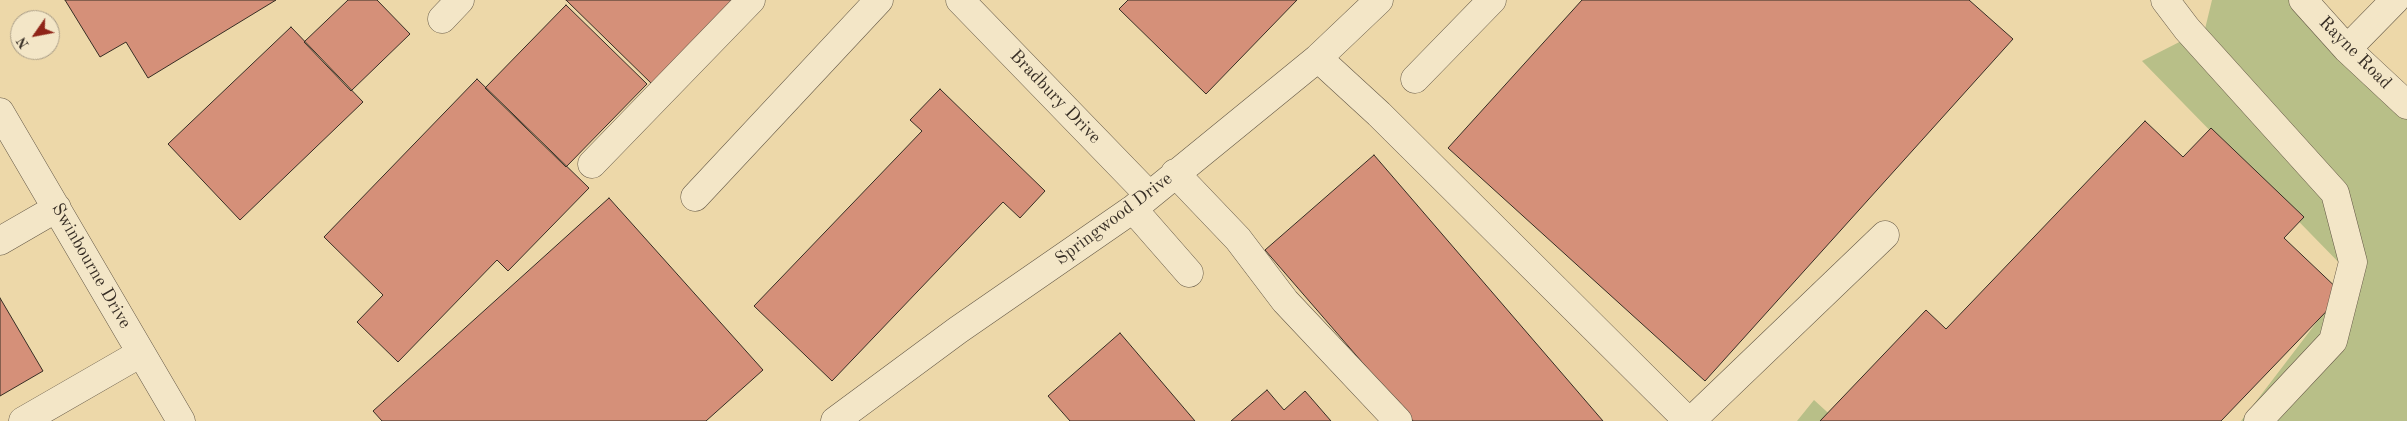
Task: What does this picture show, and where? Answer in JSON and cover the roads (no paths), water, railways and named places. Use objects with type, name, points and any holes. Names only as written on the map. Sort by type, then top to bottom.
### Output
[{"type":"street","points":[[592,164],[751,0]]},
{"type":"street","points":[[695,197],[879,0]]},
{"type":"street","name":"Springwood Drive","points":[[836,421],[958,330],[1141,202],[1318,58],[1378,0]]},
{"type":"street","points":[[1415,79],[1492,0]]},
{"type":"street","points":[[2165,0],[2187,29],[2335,194],[2353,262],[2333,341],[2258,421]]},
{"type":"street","name":"Rayne Road","points":[[2303,0],[2347,49],[2407,105]]},
{"type":"street","points":[[2347,49],[2395,0]]},
{"type":"street","name":"Bradbury Drive","points":[[972,4],[1141,202],[1189,273]]},
{"type":"street","points":[[1318,58],[1378,114],[1689,421],[1885,235]]},
{"type":"street","name":"Swinbourne Drive","points":[[0,112],[181,421]]},
{"type":"street","points":[[1175,174],[1238,238],[1285,302],[1398,421]]},
{"type":"street","points":[[0,241],[57,208]]},
{"type":"street","points":[[23,421],[141,353]]}]
